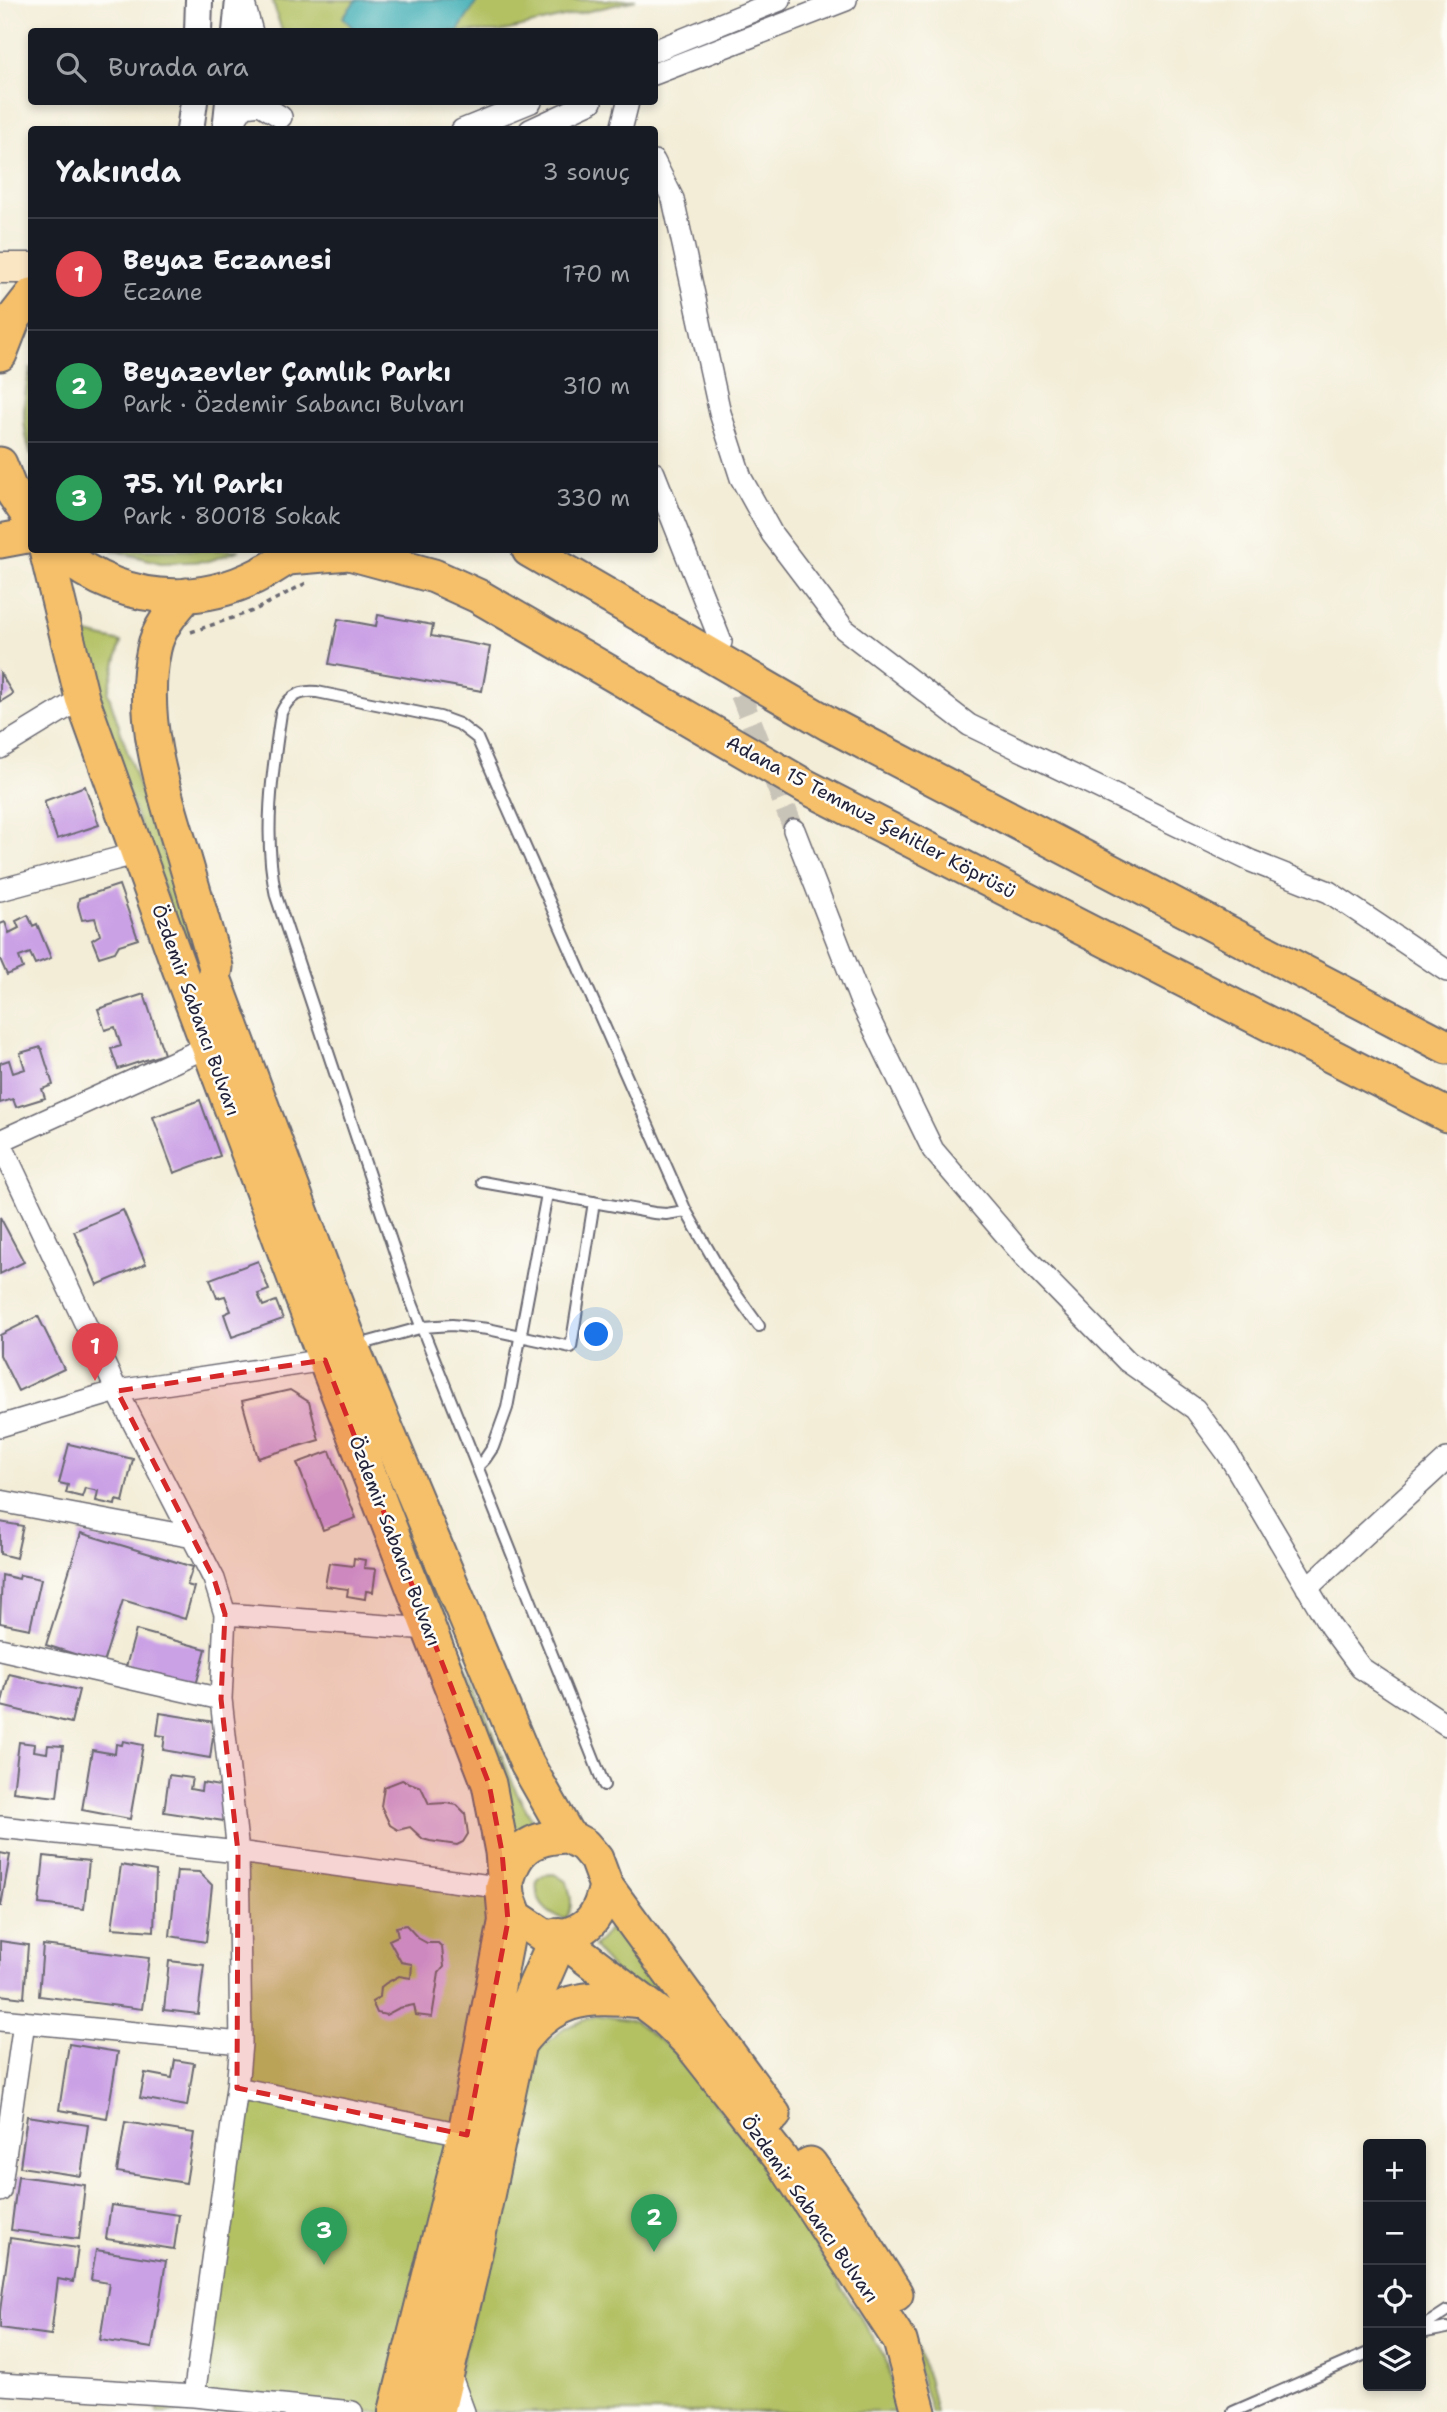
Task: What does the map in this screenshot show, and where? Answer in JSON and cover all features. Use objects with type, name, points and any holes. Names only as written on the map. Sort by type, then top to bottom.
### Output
[{"type":"highway","points":[[398,2412],[467,2135],[508,1921],[505,1888]]},
{"type":"highway","points":[[435,2412],[468,2275],[520,2026],[559,1937]]},
{"type":"main road","points":[[0,268],[28,268]]},
{"type":"main road","points":[[0,354],[14,318],[28,300]]},
{"type":"main road","points":[[0,464],[9,487],[28,515]]},
{"type":"main road","points":[[0,541],[28,536]]},
{"type":"main road","name":"Özdemir Sabancı Bulvarı","points":[[47,553],[82,698],[209,1046],[338,1353],[527,1764],[568,1836],[584,1845],[596,1859],[606,1886],[849,2220],[921,2335],[943,2412]]},
{"type":"main road","points":[[61,553],[101,580],[151,593],[187,595],[210,593],[236,586],[264,574],[293,554]]},
{"type":"main road","name":"Adana 15 Temmuz Şehitler Köprüsü","points":[[293,554],[349,553],[434,576],[478,596],[828,799],[1447,1115]]},
{"type":"main road","points":[[534,553],[829,724],[1447,1047]]},
{"type":"main road","name":"Özdemir Sabancı Bulvarı","points":[[187,595],[162,629],[154,647],[149,678],[150,718],[169,809],[216,967],[214,978],[428,1629],[489,1784],[502,1852],[505,1888],[516,1917],[543,1934],[559,1937],[661,2015],[690,2043],[780,2159],[900,2341],[919,2412]]},
{"type":"main road","points":[[505,1888],[510,1867],[519,1852],[532,1843],[549,1837],[568,1836]]},
{"type":"main road","points":[[559,1937],[577,1933],[590,1922],[601,1906],[606,1886]]},
{"type":"main road","points":[[515,2049],[527,2032],[540,2021],[554,2010],[573,2002],[596,1998],[643,2001]]},
{"type":"street","points":[[198,28],[199,0]]},
{"type":"street","points":[[237,28],[241,0]]},
{"type":"street","points":[[241,0],[251,28]]},
{"type":"street","points":[[658,49],[780,0]]},
{"type":"street","points":[[658,72],[846,0]]},
{"type":"street","points":[[191,126],[194,105]]},
{"type":"street","points":[[228,126],[229,105]]},
{"type":"street","points":[[231,126],[244,106],[252,105]]},
{"type":"street","points":[[262,105],[281,116]]},
{"type":"street","points":[[472,126],[524,105]]},
{"type":"street","points":[[539,126],[584,105]]},
{"type":"street","points":[[658,169],[673,199],[720,412],[741,478],[772,534],[844,629],[969,724],[1251,861],[1329,892],[1447,971]]},
{"type":"street","points":[[658,483],[721,642]]},
{"type":"street","points":[[0,748],[82,698]]},
{"type":"street","points":[[794,830],[861,1002],[933,1150],[1023,1255],[1127,1362],[1195,1409],[1228,1454],[1330,1626],[1361,1668],[1447,1725]]},
{"type":"street","points":[[0,890],[138,853]]},
{"type":"street","points":[[194,2396],[241,2043],[238,1852],[221,1699],[225,1614],[214,1579],[193,1537],[10,1187],[0,1142],[209,1046]]},
{"type":"street","points":[[0,1426],[117,1391],[338,1353]]},
{"type":"street","points":[[1307,1588],[1447,1459]]},
{"type":"street","points":[[0,1501],[193,1537]]},
{"type":"street","points":[[225,1614],[428,1629]]},
{"type":"street","points":[[0,1649],[221,1699]]},
{"type":"street","points":[[0,1827],[238,1852],[505,1888]]},
{"type":"street","points":[[0,2020],[241,2043]]},
{"type":"street","points":[[0,2192],[24,2022]]},
{"type":"street","points":[[237,2088],[467,2135]]},
{"type":"street","points":[[447,2364],[464,2412]]},
{"type":"street","points":[[0,2384],[159,2403],[194,2396],[352,2412]]},
{"type":"lane","points":[[604,1785],[405,1285],[275,897],[269,832],[280,720],[284,705],[295,695],[317,692],[440,717],[459,724],[477,738],[687,1210],[725,1279],[760,1326]]},
{"type":"lane","points":[[482,1182],[654,1213],[687,1210]]},
{"type":"lane","points":[[478,1466],[485,1460],[498,1435],[507,1408],[547,1194]]},
{"type":"lane","points":[[338,1353],[423,1327],[470,1327],[571,1346],[594,1202]]},
{"type":"lane","points":[[1426,2325],[1447,2311]]},
{"type":"lane","points":[[1426,2332],[1447,2328]]},
{"type":"lane","points":[[1233,2412],[1363,2355]]},
{"type":"path","points":[[189,633],[253,611],[311,581]]},
{"type":"highlighted area","points":[[325,1360],[489,1784],[502,1852],[508,1921],[467,2135],[237,2088],[238,1852],[221,1699],[225,1614],[214,1579],[117,1391]]},
{"type":"green space","points":[[272,0],[636,0],[517,28],[281,28]]},
{"type":"green space","points":[[28,380],[28,444],[24,411]]},
{"type":"green space","points":[[123,553],[232,553],[209,561],[161,563]]},
{"type":"green space","points":[[79,632],[121,642],[108,693],[141,793],[396,1487],[516,1791],[538,1831],[517,1842],[127,790]]},
{"type":"green space","points":[[238,1852],[505,1888],[398,2412],[157,2412],[160,2394],[194,2396],[237,2088]]},
{"type":"green space","points":[[554,1874],[567,1882],[571,1897],[566,1919],[548,1911],[538,1895],[537,1881],[543,1875]]},
{"type":"green space","points":[[616,1922],[913,2336],[929,2381],[936,2412],[931,2412],[908,2336],[594,1947]]},
{"type":"green space","points":[[597,2015],[634,2021],[671,2049],[763,2162],[885,2357],[900,2412],[449,2412],[539,2049],[565,2028]]},
{"type":"water","points":[[356,0],[478,0],[460,28],[353,28],[343,17]]},
{"type":"building","points":[[378,615],[433,625],[431,636],[490,647],[482,691],[329,664],[338,619],[376,626]]},
{"type":"building","points":[[0,673],[13,694],[0,702]]},
{"type":"building","points":[[85,786],[99,825],[57,839],[44,801]]},
{"type":"building","points":[[119,885],[138,939],[119,945],[115,952],[99,957],[92,940],[100,935],[95,918],[82,920],[79,898]]},
{"type":"building","points":[[28,915],[33,926],[37,924],[51,958],[35,964],[30,953],[19,957],[23,968],[7,975],[0,959],[0,924],[5,922],[9,933],[19,928],[16,921]]},
{"type":"building","points":[[144,994],[164,1054],[118,1069],[111,1049],[121,1046],[115,1027],[105,1030],[98,1009]]},
{"type":"building","points":[[41,1047],[53,1085],[42,1089],[45,1098],[16,1107],[13,1099],[0,1103],[0,1063],[9,1060],[13,1073],[25,1069],[20,1053]]},
{"type":"building","points":[[200,1100],[220,1156],[174,1173],[153,1117]]},
{"type":"building","points":[[123,1210],[146,1264],[97,1285],[74,1231]]},
{"type":"building","points":[[0,1217],[24,1262],[0,1274]]},
{"type":"building","points":[[258,1261],[269,1290],[258,1294],[263,1306],[276,1301],[283,1319],[232,1337],[224,1314],[231,1311],[225,1296],[217,1298],[210,1279]]},
{"type":"building","points":[[38,1316],[64,1369],[18,1391],[0,1355],[0,1335]]},
{"type":"building","points":[[290,1390],[309,1402],[319,1440],[258,1458],[242,1401]]},
{"type":"building","points":[[69,1444],[133,1459],[123,1502],[116,1500],[115,1505],[96,1501],[98,1491],[85,1488],[82,1497],[66,1493],[68,1485],[59,1483]]},
{"type":"building","points":[[330,1451],[356,1518],[323,1530],[297,1463]]},
{"type":"building","points":[[0,1522],[23,1526],[16,1558],[0,1554]]},
{"type":"building","points":[[81,1533],[193,1567],[187,1585],[194,1587],[185,1619],[123,1600],[103,1663],[46,1645]]},
{"type":"building","points":[[354,1558],[365,1560],[364,1568],[376,1569],[373,1592],[366,1591],[365,1599],[347,1596],[348,1589],[325,1586],[329,1563],[353,1566]]},
{"type":"building","points":[[2,1575],[19,1579],[20,1575],[41,1579],[30,1629],[0,1623]]},
{"type":"building","points":[[136,1630],[206,1649],[196,1685],[126,1667]]},
{"type":"building","points":[[9,1674],[79,1690],[71,1723],[1,1706]]},
{"type":"building","points":[[160,1713],[215,1722],[210,1758],[163,1750],[165,1736],[157,1735]]},
{"type":"building","points":[[123,1741],[143,1745],[130,1819],[82,1810],[92,1750],[115,1754],[116,1744],[122,1745]]},
{"type":"building","points":[[19,1742],[35,1744],[34,1751],[47,1753],[48,1745],[63,1746],[57,1797],[13,1792]]},
{"type":"building","points":[[169,1775],[192,1778],[190,1789],[201,1791],[202,1783],[225,1787],[224,1821],[164,1812]]},
{"type":"building","points":[[402,1780],[421,1787],[429,1804],[457,1805],[465,1813],[468,1834],[463,1842],[457,1845],[430,1841],[423,1839],[410,1827],[398,1830],[390,1825],[381,1806],[384,1787]]},
{"type":"building","points":[[0,1853],[10,1855],[1,1906],[0,1906]]},
{"type":"building","points":[[44,1856],[89,1861],[84,1909],[39,1904]]},
{"type":"building","points":[[121,1865],[156,1871],[154,1931],[112,1928]]},
{"type":"building","points":[[177,1871],[199,1872],[212,1885],[206,1942],[170,1936]]},
{"type":"building","points":[[406,1925],[418,1938],[427,1943],[438,1943],[442,1947],[444,1967],[439,1973],[432,2017],[416,2015],[414,2005],[399,2008],[386,2015],[377,2013],[372,2002],[380,1997],[381,1987],[386,1983],[399,1976],[411,1978],[412,1964],[401,1962],[389,1940],[398,1936],[396,1927]]},
{"type":"building","points":[[0,1941],[28,1945],[24,1998],[0,1995]]},
{"type":"building","points":[[43,1945],[149,1958],[142,2009],[39,1996]]},
{"type":"building","points":[[169,1961],[204,1965],[198,2014],[164,2010]]},
{"type":"building","points":[[69,2044],[118,2052],[107,2118],[59,2110]]},
{"type":"building","points":[[175,2060],[194,2063],[187,2106],[140,2098],[145,2073],[172,2078]]},
{"type":"building","points":[[27,2116],[88,2125],[81,2176],[20,2167]]},
{"type":"building","points":[[125,2122],[194,2133],[186,2183],[117,2172]]},
{"type":"building","points":[[18,2176],[85,2185],[79,2239],[11,2230]]},
{"type":"building","points":[[111,2205],[179,2215],[174,2249],[106,2239]]},
{"type":"building","points":[[10,2238],[78,2248],[73,2282],[58,2279],[51,2335],[0,2328]]},
{"type":"building","points":[[96,2250],[166,2261],[152,2348],[100,2340],[109,2283],[91,2280]]},
{"type":"tunnel","points":[[729,665],[794,830]]},
{"type":"place","name":"Beyaz Eczanesi","points":[[95,1381]]},
{"type":"place","name":"Beyazevler Çamlık Parkı","points":[[654,2252]]},
{"type":"place","name":"75. Yıl Parkı","points":[[324,2265]]}]
